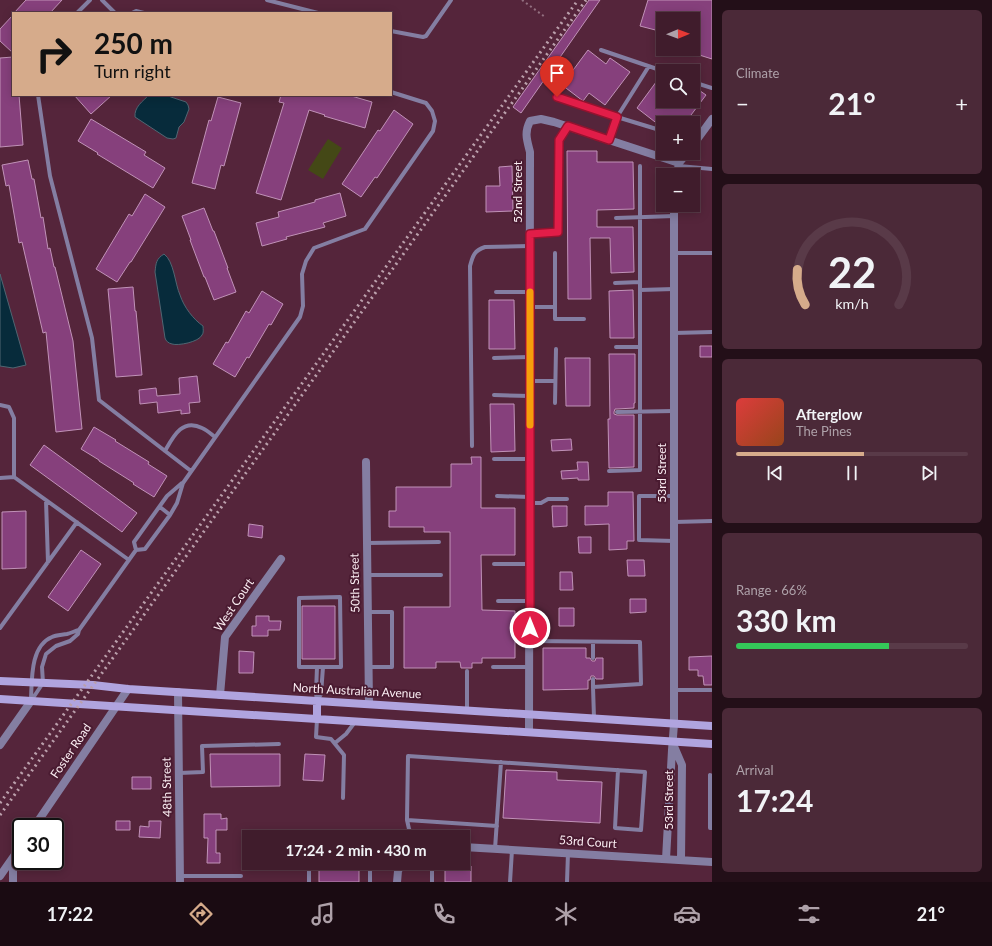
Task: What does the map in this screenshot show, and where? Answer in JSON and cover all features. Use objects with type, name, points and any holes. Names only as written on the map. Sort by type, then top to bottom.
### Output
[{"type":"main road","name":"North Australian Avenue","points":[[0,681],[93,685],[128,689],[712,726]]},
{"type":"main road","points":[[0,699],[712,744]]},
{"type":"main road","points":[[317,701],[317,719]]},
{"type":"street","name":"52nd Street","points":[[530,732],[530,152],[526,139],[527,128],[530,121],[541,119],[554,122],[679,165]]},
{"type":"street","points":[[700,135],[712,119]]},
{"type":"street","points":[[678,168],[682,160]]},
{"type":"street","name":"53rd Street","points":[[666,859],[674,724],[674,212]]},
{"type":"street","name":"50th Street","points":[[366,462],[369,704]]},
{"type":"street","name":"West Court","points":[[220,695],[225,637],[281,559]]},
{"type":"street","name":"Foster Road","points":[[40,818],[128,689]]},
{"type":"street","name":"48th Street","points":[[178,692],[180,879]]},
{"type":"street","points":[[1,743],[31,701]]},
{"type":"street","name":"53rd Street","points":[[672,741],[682,765],[681,860]]},
{"type":"street","name":"53rd Court","points":[[470,847],[712,862]]},
{"type":"street","points":[[0,876],[12,859]]},
{"type":"street","points":[[14,870],[14,882]]},
{"type":"street","points":[[397,882],[398,870]]},
{"type":"lane","points":[[79,12],[90,0]]},
{"type":"lane","points":[[102,0],[114,12]]},
{"type":"lane","points":[[267,0],[314,12]]},
{"type":"lane","points":[[392,31],[423,37],[426,36],[451,0]]},
{"type":"lane","points":[[601,50],[656,68]]},
{"type":"lane","points":[[609,140],[617,117],[649,66]]},
{"type":"lane","points":[[700,84],[712,88]]},
{"type":"lane","points":[[31,701],[43,683],[42,667],[46,654],[56,646],[70,641],[78,634],[79,630],[136,550],[145,549],[170,515],[183,483],[191,471],[300,317],[303,306],[302,274],[306,261],[314,248],[365,229],[433,131],[435,121],[432,111],[426,103],[392,92]]},
{"type":"lane","points":[[38,96],[50,176],[92,338],[99,400],[191,471]]},
{"type":"lane","points":[[557,97],[656,129]]},
{"type":"lane","points":[[530,234],[558,232],[559,140],[568,126]]},
{"type":"lane","points":[[679,165],[712,169]]},
{"type":"lane","points":[[610,470],[640,470],[640,166]]},
{"type":"lane","points":[[616,218],[674,216]]},
{"type":"lane","points":[[472,446],[470,266],[473,256],[478,250],[485,247],[530,246]]},
{"type":"lane","points":[[555,253],[555,319],[584,319]]},
{"type":"lane","points":[[674,253],[712,253]]},
{"type":"lane","points":[[615,283],[640,282]]},
{"type":"lane","points":[[640,290],[674,289]]},
{"type":"lane","points":[[496,292],[530,292]]},
{"type":"lane","points":[[530,307],[555,307]]},
{"type":"lane","points":[[674,333],[712,332]]},
{"type":"lane","points":[[616,347],[640,347]]},
{"type":"lane","points":[[555,403],[556,349]]},
{"type":"lane","points":[[494,358],[530,358]]},
{"type":"lane","points":[[530,381],[555,381]]},
{"type":"lane","points":[[494,395],[530,396]]},
{"type":"lane","points":[[0,405],[9,407],[14,418],[14,477]]},
{"type":"lane","points":[[617,412],[674,411]]},
{"type":"lane","points":[[165,451],[180,428],[190,425],[202,427],[215,437]]},
{"type":"lane","points":[[494,459],[530,459]]},
{"type":"lane","points":[[0,478],[14,477],[129,560]]},
{"type":"lane","points":[[136,550],[134,542],[167,496],[183,483]]},
{"type":"lane","points":[[497,496],[530,500],[541,503],[548,499],[567,499]]},
{"type":"lane","points":[[674,496],[639,496],[639,540],[674,541]]},
{"type":"lane","points":[[46,500],[48,562]]},
{"type":"lane","points":[[160,507],[170,515]]},
{"type":"lane","points":[[674,522],[712,521]]},
{"type":"lane","points":[[0,628],[77,522]]},
{"type":"lane","points":[[367,543],[439,542]]},
{"type":"lane","points":[[494,564],[530,564]]},
{"type":"lane","points":[[367,575],[441,575]]},
{"type":"lane","points":[[340,597],[341,668],[317,667],[299,667],[299,598],[340,597]]},
{"type":"lane","points":[[498,600],[530,601]]},
{"type":"lane","points":[[368,612],[392,612],[392,667],[368,667]]},
{"type":"lane","points":[[31,701],[32,676],[36,654],[43,643],[52,636],[68,634],[79,630]]},
{"type":"lane","points":[[530,641],[640,642],[641,684],[593,687]]},
{"type":"lane","points":[[593,642],[593,658]]},
{"type":"lane","points":[[493,666],[530,666]]},
{"type":"lane","points":[[317,667],[317,701]]},
{"type":"lane","points":[[317,701],[321,694],[323,668]]},
{"type":"lane","points":[[467,671],[467,710]]},
{"type":"lane","points":[[593,680],[594,718]]},
{"type":"lane","points":[[674,690],[711,690]]},
{"type":"lane","points":[[317,719],[316,737],[331,739],[344,755],[343,798]]},
{"type":"lane","points":[[335,744],[346,734],[355,721]]},
{"type":"lane","points":[[179,773],[203,772],[202,746],[279,744]]},
{"type":"lane","points":[[410,830],[407,820],[408,756],[501,762],[618,770],[645,772],[641,830],[615,828],[618,770]]},
{"type":"lane","points":[[495,849],[501,762]]},
{"type":"lane","points":[[712,776],[710,776],[710,828],[712,828]]},
{"type":"lane","points":[[407,820],[497,826]]},
{"type":"lane","points":[[510,882],[512,850]]},
{"type":"lane","points":[[567,882],[568,853]]},
{"type":"lane","points":[[309,870],[309,882]]},
{"type":"lane","points":[[370,870],[370,882]]},
{"type":"lane","points":[[432,870],[432,882]]},
{"type":"lane","points":[[180,879],[241,876]]},
{"type":"path","points":[[522,0],[545,17]]},
{"type":"green space","points":[[328,139],[342,148],[323,179],[308,170]]},
{"type":"water","points":[[148,96],[168,96],[186,102],[189,109],[184,122],[179,127],[176,138],[167,138],[135,117],[137,107]]},
{"type":"water","points":[[164,254],[170,262],[178,290],[186,308],[203,326],[203,333],[200,337],[197,340],[188,343],[172,344],[167,342],[165,338],[155,272],[159,258]]},
{"type":"water","points":[[0,274],[26,365],[13,368],[0,366]]},
{"type":"building","points":[[26,0],[62,0],[51,12],[15,12]]},
{"type":"building","points":[[589,0],[600,0],[521,113],[513,107]]},
{"type":"building","points":[[648,0],[712,0],[712,59],[700,55],[700,12],[656,12],[656,30],[640,26]]},
{"type":"building","points":[[12,16],[12,52],[0,41],[0,29]]},
{"type":"building","points":[[588,50],[606,64],[610,58],[630,72],[605,105],[589,93],[583,101],[562,85]]},
{"type":"building","points":[[12,57],[12,96],[19,96],[23,145],[0,147],[0,58]]},
{"type":"building","points":[[656,82],[656,108],[696,108],[690,116],[656,116],[656,123],[637,108]]},
{"type":"building","points":[[700,91],[706,95],[700,103]]},
{"type":"building","points":[[75,96],[111,96],[91,114]]},
{"type":"building","points":[[281,96],[351,96],[372,102],[365,128],[309,110],[281,200],[256,193],[284,103],[279,102]]},
{"type":"building","points":[[218,97],[241,103],[224,166],[221,165],[215,189],[192,183],[209,120],[211,121]]},
{"type":"building","points":[[394,110],[413,124],[377,178],[375,177],[361,197],[342,184],[378,130],[380,131]]},
{"type":"building","points":[[91,119],[146,152],[144,155],[165,168],[153,188],[78,141]]},
{"type":"building","points":[[567,151],[597,151],[597,162],[633,162],[634,209],[597,210],[597,227],[633,227],[634,272],[611,273],[610,238],[590,238],[591,299],[568,299]]},
{"type":"building","points":[[28,160],[32,179],[34,179],[41,218],[43,217],[48,249],[50,248],[73,341],[82,429],[56,432],[46,332],[43,333],[22,242],[19,243],[9,185],[6,186],[2,165]]},
{"type":"building","points":[[512,166],[513,211],[486,212],[486,186],[500,186],[499,167]]},
{"type":"building","points":[[340,193],[346,216],[323,223],[325,227],[286,237],[287,239],[262,246],[256,223],[279,217],[278,212],[315,202],[315,200]]},
{"type":"building","points":[[145,194],[165,207],[117,282],[96,269],[129,214],[132,216]]},
{"type":"building","points":[[204,208],[236,292],[214,300],[182,216]]},
{"type":"building","points":[[133,287],[142,375],[116,377],[108,289]]},
{"type":"building","points":[[633,290],[634,338],[610,338],[609,291]]},
{"type":"building","points":[[262,291],[283,304],[271,325],[269,324],[249,358],[247,357],[235,377],[213,364],[226,342],[228,343],[246,311],[249,313]]},
{"type":"building","points":[[489,300],[514,300],[515,349],[489,349]]},
{"type":"building","points":[[700,346],[712,346],[712,357],[700,357]]},
{"type":"building","points":[[609,354],[635,354],[634,408],[615,409],[614,412],[614,414],[617,415],[634,415],[634,467],[609,468]]},
{"type":"building","points":[[565,358],[590,358],[590,406],[566,406]]},
{"type":"building","points":[[197,376],[200,402],[189,403],[190,413],[181,414],[181,410],[158,413],[157,402],[140,404],[139,390],[156,388],[157,396],[180,394],[179,378]]},
{"type":"building","points":[[490,404],[514,404],[515,451],[491,452]]},
{"type":"building","points":[[94,427],[149,462],[148,464],[167,476],[154,497],[81,449]]},
{"type":"building","points":[[571,439],[572,450],[552,451],[551,440]]},
{"type":"building","points":[[44,445],[137,513],[122,532],[30,465]]},
{"type":"building","points":[[471,457],[481,457],[481,508],[515,508],[515,555],[481,555],[482,610],[515,611],[515,658],[482,658],[482,663],[472,663],[472,668],[461,668],[460,662],[436,662],[436,668],[404,668],[404,607],[450,607],[450,532],[424,532],[424,527],[389,527],[389,511],[396,511],[396,487],[451,487],[451,464],[472,464]]},
{"type":"building","points":[[577,462],[588,462],[589,480],[578,480],[578,478],[562,479],[561,471],[578,470]]},
{"type":"building","points":[[608,492],[633,492],[634,541],[627,541],[627,549],[609,550],[609,524],[585,525],[585,506],[608,506]]},
{"type":"building","points":[[552,506],[567,506],[567,526],[553,527]]},
{"type":"building","points":[[26,511],[26,568],[2,569],[2,512]]},
{"type":"building","points":[[249,524],[263,526],[262,538],[248,536]]},
{"type":"building","points":[[578,537],[591,537],[591,553],[579,553]]},
{"type":"building","points":[[81,550],[101,564],[68,611],[48,597]]},
{"type":"building","points":[[627,560],[644,560],[645,576],[628,576]]},
{"type":"building","points":[[560,572],[572,572],[573,590],[560,590]]},
{"type":"building","points":[[630,599],[646,599],[646,612],[630,613]]},
{"type":"building","points":[[302,606],[335,606],[335,659],[302,659]]},
{"type":"building","points":[[559,608],[574,608],[574,626],[559,626]]},
{"type":"building","points":[[256,616],[269,616],[269,621],[281,621],[280,630],[268,630],[268,636],[252,636],[252,626],[256,626]]},
{"type":"building","points":[[543,648],[586,648],[586,658],[590,658],[592,661],[595,661],[596,658],[603,658],[603,679],[596,679],[594,676],[591,676],[590,680],[588,680],[588,689],[543,690]]},
{"type":"building","points":[[239,651],[254,652],[253,673],[239,673]]},
{"type":"building","points":[[712,656],[712,685],[704,685],[703,676],[698,676],[698,670],[689,670],[689,657]]},
{"type":"building","points":[[210,754],[280,754],[280,786],[211,787]]},
{"type":"building","points":[[305,754],[325,755],[323,781],[303,780]]},
{"type":"building","points":[[506,770],[557,772],[557,780],[602,782],[600,823],[503,818]]},
{"type":"building","points":[[132,777],[151,777],[151,789],[132,789]]},
{"type":"building","points":[[204,814],[221,814],[221,819],[227,818],[227,830],[216,830],[216,853],[220,853],[220,863],[207,863],[208,838],[204,838]]},
{"type":"building","points":[[116,821],[130,821],[130,830],[116,830]]},
{"type":"building","points":[[149,821],[161,821],[160,838],[139,837],[140,826],[149,827]]},
{"type":"building","points":[[471,866],[471,882],[445,882],[445,870],[470,870]]},
{"type":"building","points":[[319,870],[359,870],[359,882],[319,882]]},
{"type":"railway","points":[[0,803],[578,0]]},
{"type":"railway","points":[[0,815],[586,0]]},
{"type":"slow traffic","points":[[530,292],[530,425]]},
{"type":"route","points":[[530,628],[530,234],[558,232],[559,140],[568,126],[609,140],[617,117],[557,97]]}]
